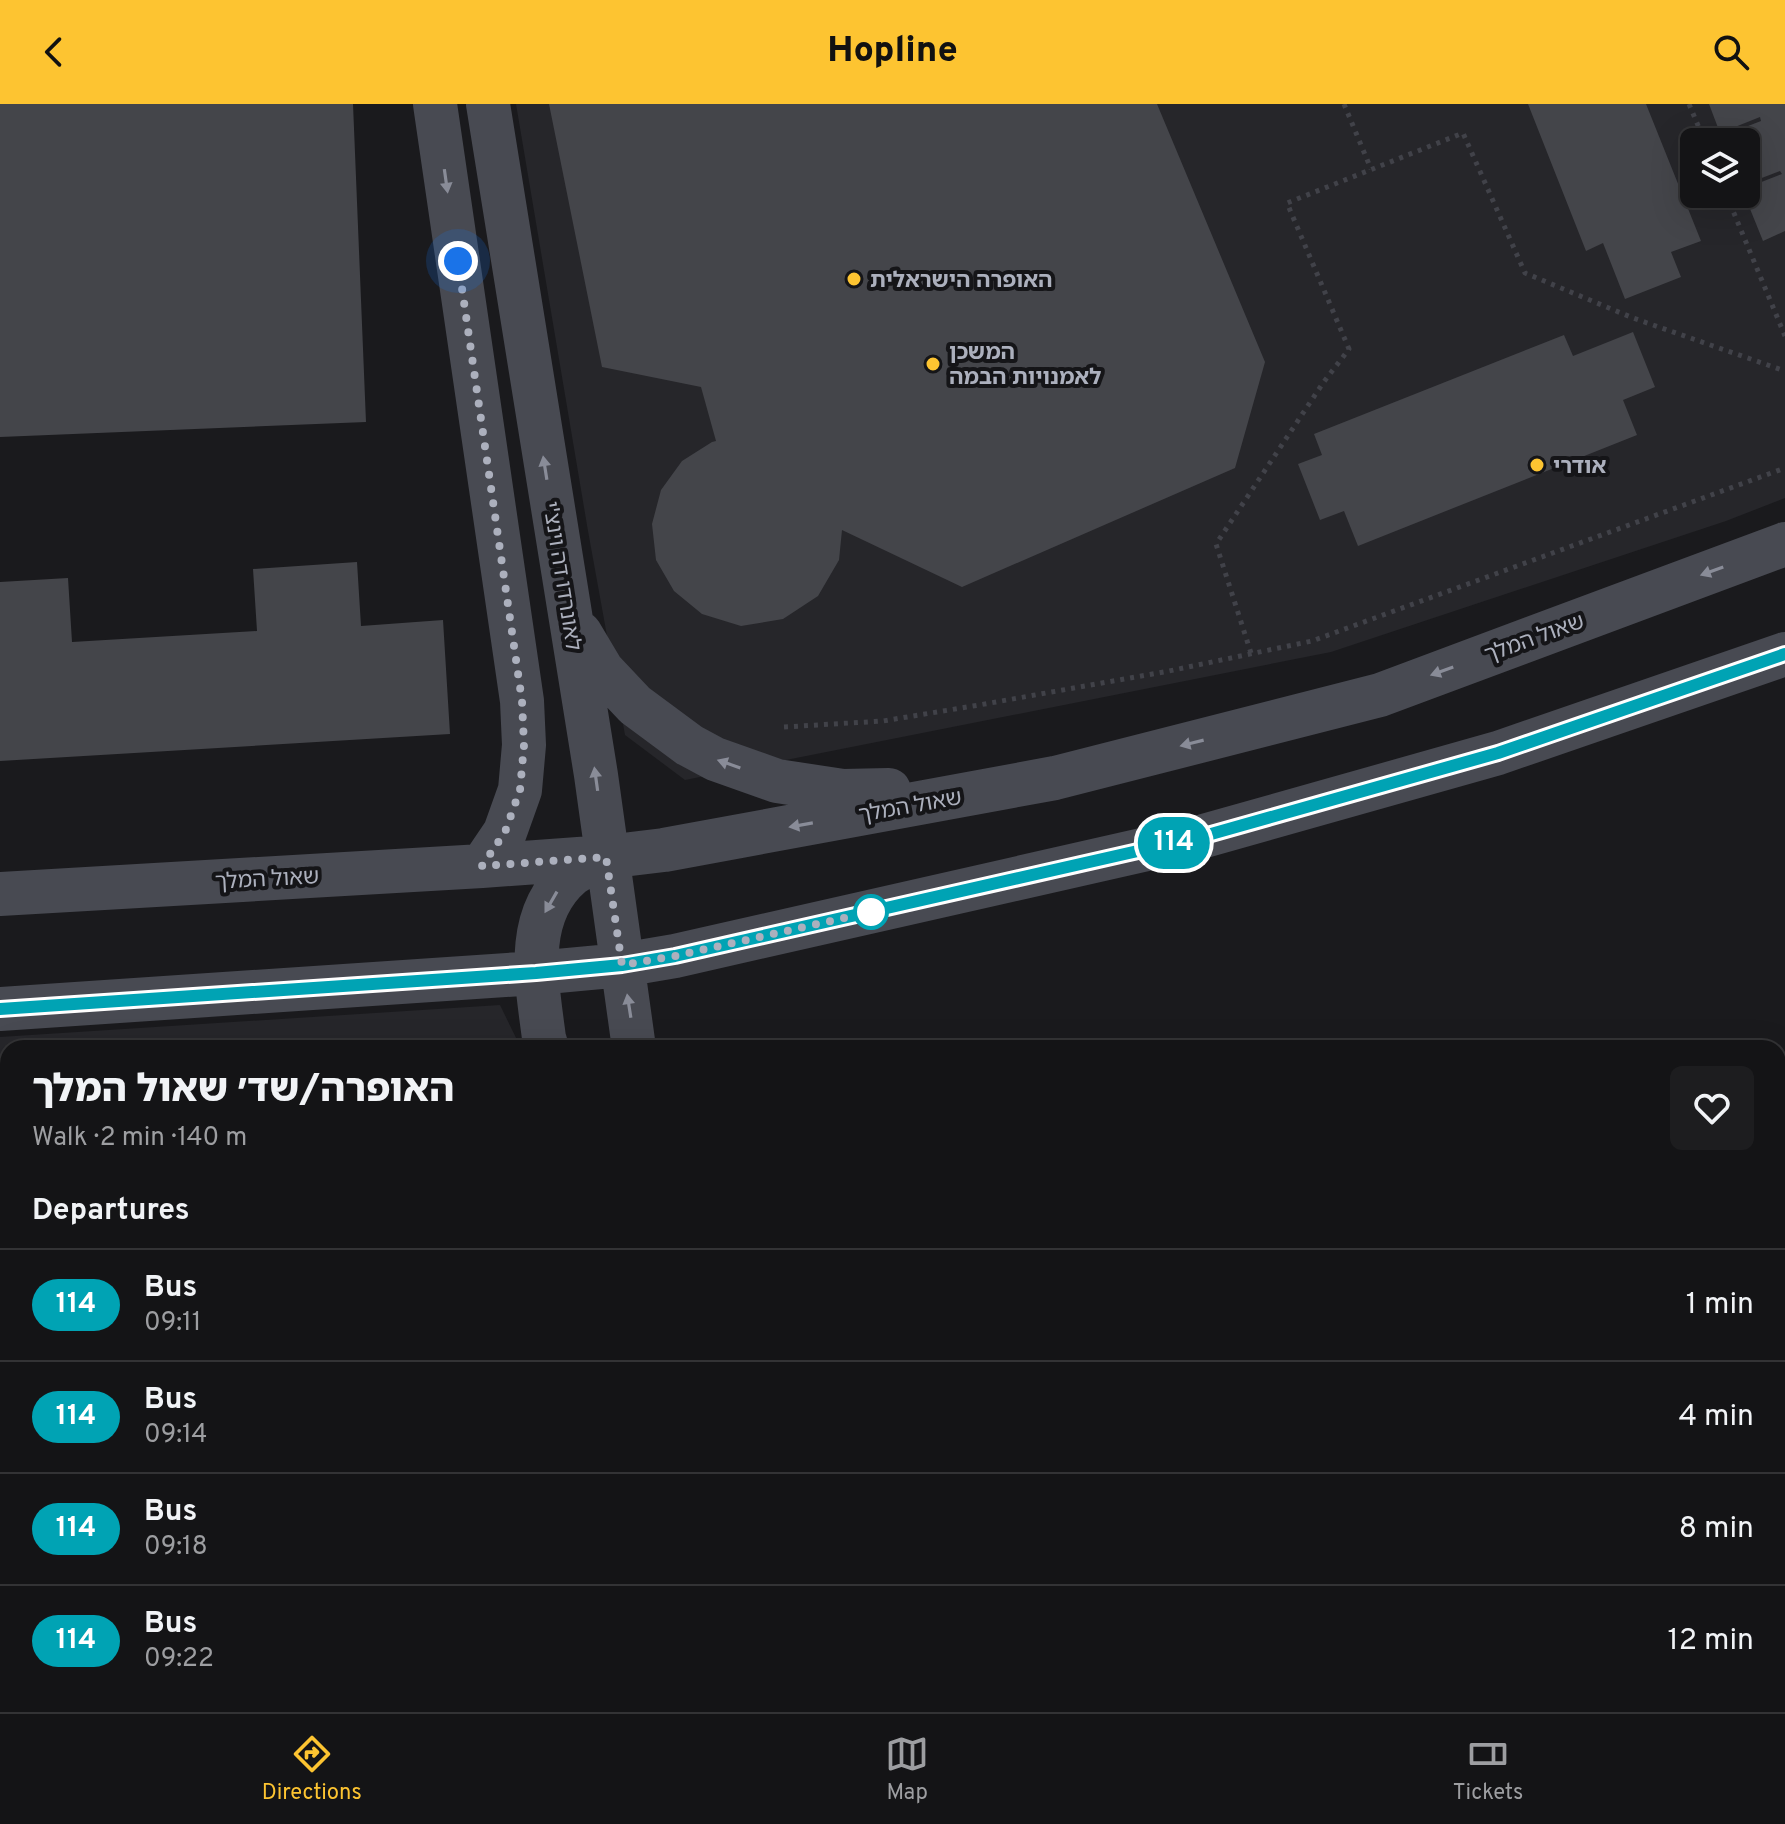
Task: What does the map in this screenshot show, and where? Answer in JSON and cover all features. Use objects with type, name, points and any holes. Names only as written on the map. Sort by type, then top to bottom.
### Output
[{"type":"street","points":[[435,104],[522,701],[524,745],[520,790],[505,832],[482,866]]},
{"type":"street","name":"לאונרדו דה וינצ'י","points":[[488,104],[596,775],[633,1040]]},
{"type":"street","name":"שאול המלך","points":[[0,894],[606,857],[664,850],[1055,778],[1380,695],[1785,544]]},
{"type":"street","points":[[570,617],[602,670],[635,705],[689,745],[715,759],[777,781],[843,791],[920,790],[1055,778]]},
{"type":"street","points":[[0,1009],[536,973],[622,965],[675,956],[1204,836],[1498,753],[1785,654]]},
{"type":"street","points":[[545,1040],[536,973],[537,937],[545,910],[574,873],[606,857]]},
{"type":"path","points":[[1344,104],[1371,169]]},
{"type":"path","points":[[1689,104],[1699,128]]},
{"type":"path","points":[[1251,653],[1216,544],[1349,349],[1287,203],[1463,133],[1525,273],[1633,318],[1785,371]]},
{"type":"path","points":[[1732,208],[1785,336]]},
{"type":"path","points":[[772,728],[883,721],[1169,671],[1312,641],[1785,468]]},
{"type":"shaded area","points":[[516,104],[1785,104],[1785,498],[1726,521],[1331,652],[685,780],[625,735]]},
{"type":"shaded area","points":[[500,1005],[517,1040],[0,1040],[0,1037]]},
{"type":"building","points":[[0,104],[353,104],[366,422],[0,437]]},
{"type":"building","name":"המשכן לאמנויות הבמה","points":[[549,104],[1157,104],[1265,362],[1235,468],[962,587],[842,530],[839,560],[818,596],[783,619],[741,626],[702,614],[674,591],[656,560],[652,524],[661,490],[682,461],[716,441],[701,387],[602,367]]},
{"type":"building","points":[[1528,104],[1646,104],[1680,189],[1680,208],[1688,208],[1701,241],[1671,252],[1681,277],[1625,299],[1603,243],[1586,251]]},
{"type":"building","points":[[1709,104],[1785,104],[1785,231],[1763,241],[1750,208],[1760,208],[1760,183],[1782,174],[1780,171],[1760,179],[1760,128],[1743,128],[1761,121],[1760,117],[1732,128],[1718,128]]},
{"type":"building","points":[[1633,332],[1655,387],[1623,400],[1637,435],[1358,546],[1344,511],[1320,520],[1298,464],[1322,455],[1314,434],[1564,335],[1573,356]]},
{"type":"building","points":[[357,562],[361,626],[443,620],[450,734],[0,761],[0,582],[68,578],[72,642],[257,631],[253,569]]},
{"type":"bus line","name":"114","points":[[0,1009],[536,973],[622,965],[675,956],[1204,836],[1498,753],[1785,654]]},
{"type":"place","name":"האופרה הישראלית","points":[[854,279]]},
{"type":"place","name":"המשכן לאמנויות הבמה","points":[[933,364]]},
{"type":"place","name":"אודרי","points":[[1537,465]]},
{"type":"route","points":[[458,261],[522,701],[524,745],[520,790],[505,832],[482,866],[606,857],[622,965],[871,912]]}]
